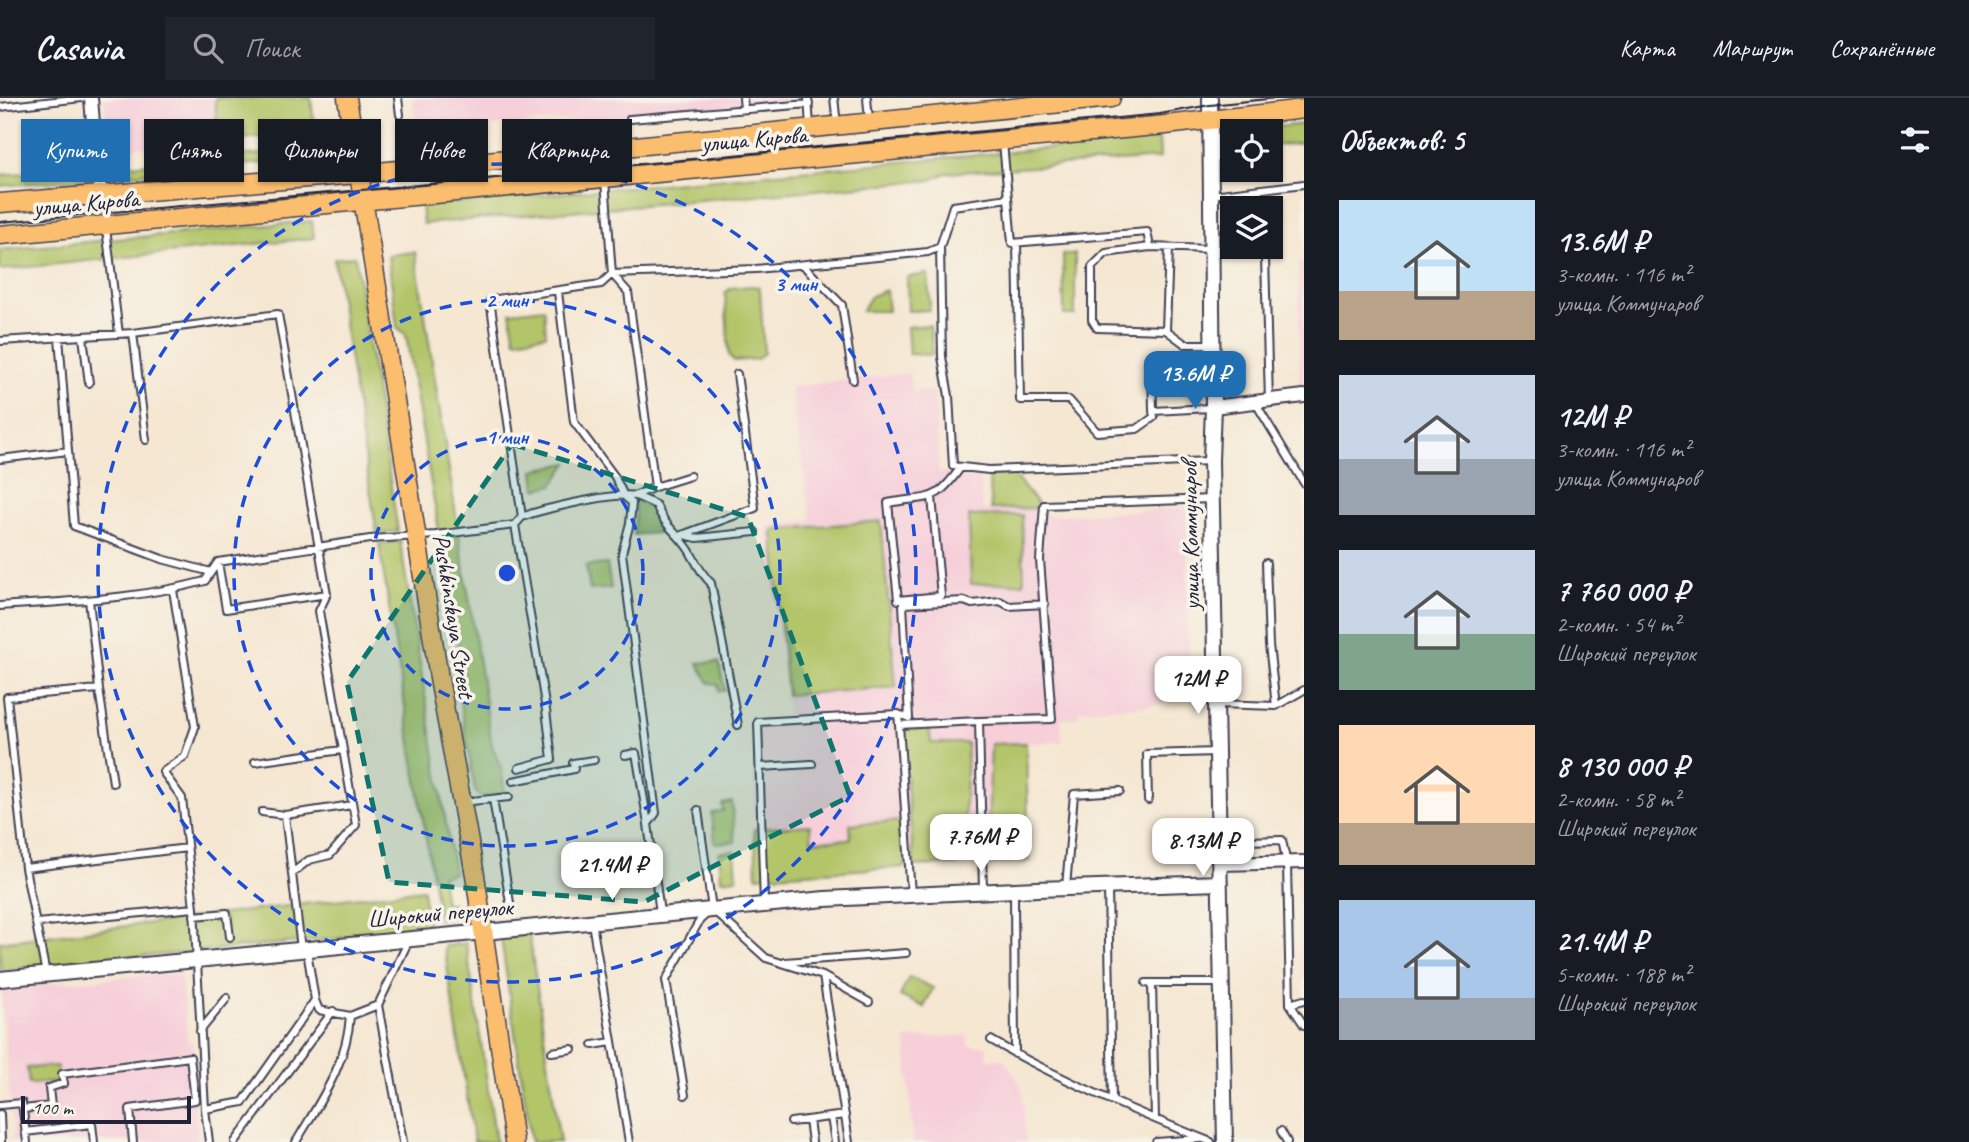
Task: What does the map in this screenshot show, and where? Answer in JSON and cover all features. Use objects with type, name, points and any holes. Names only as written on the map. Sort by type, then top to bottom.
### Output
[{"type":"main road","name":"Pushkinskaya Street","points":[[347,98],[350,119]]},
{"type":"main road","name":"улица Кирова","points":[[632,146],[870,122],[977,105],[1111,98]]},
{"type":"main road","name":"улица Кирова","points":[[632,175],[1304,109]]},
{"type":"main road","name":"улица Кирова","points":[[381,172],[502,159]]},
{"type":"main road","name":"улица Кирова","points":[[0,203],[260,182]]},
{"type":"main road","name":"Pushkinskaya Street","points":[[359,182],[482,931],[513,1142]]},
{"type":"main road","name":"улица Кирова","points":[[0,235],[563,182]]},
{"type":"main road","points":[[101,195],[105,226]]},
{"type":"street","points":[[91,98],[101,195]]},
{"type":"street","name":"улица Коммунаров","points":[[1210,98],[1213,407],[1211,461],[1224,1142]]},
{"type":"street","points":[[1213,407],[1304,396]]},
{"type":"street","points":[[1220,864],[1304,862]]},
{"type":"street","name":"Широкий переулок","points":[[0,979],[482,931],[592,923],[764,904],[1066,887],[1220,883]]},
{"type":"lane","points":[[0,107],[82,98]]},
{"type":"lane","points":[[398,98],[400,115]]},
{"type":"lane","points":[[743,98],[744,109]]},
{"type":"lane","points":[[834,98],[837,125]]},
{"type":"lane","points":[[867,98],[870,122]]},
{"type":"lane","points":[[630,119],[808,101],[810,128]]},
{"type":"lane","points":[[1002,140],[1012,243],[1147,232],[1150,247]]},
{"type":"lane","points":[[605,182],[612,274],[628,292],[655,487]]},
{"type":"lane","points":[[1210,196],[1304,184]]},
{"type":"lane","points":[[1008,198],[953,206],[940,247],[942,357],[949,396],[953,466],[989,470],[1211,461]]},
{"type":"lane","points":[[105,226],[118,334]]},
{"type":"lane","points":[[1017,243],[1020,400],[1069,400],[1097,432],[1137,429],[1154,418],[1152,361]]},
{"type":"lane","points":[[522,517],[490,300],[601,284],[612,274],[803,265],[928,252],[940,247]]},
{"type":"lane","points":[[1211,249],[1150,247],[1106,253],[1092,267],[1092,320],[1097,328],[1166,330],[1185,344],[1212,344]]},
{"type":"lane","points":[[1166,330],[1169,248]]},
{"type":"lane","points":[[1265,259],[1262,402],[1304,482]]},
{"type":"lane","points":[[803,265],[842,305],[853,380]]},
{"type":"lane","points":[[558,292],[574,422],[615,477],[632,508],[622,552],[656,813],[648,824]]},
{"type":"lane","points":[[0,341],[133,333],[278,314],[294,416],[320,547],[327,594],[319,611],[356,825],[330,855],[309,860],[292,873]]},
{"type":"lane","points":[[133,333],[145,440]]},
{"type":"lane","points":[[59,337],[74,526],[162,559],[211,572]]},
{"type":"lane","points":[[83,337],[89,383]]},
{"type":"lane","points":[[682,535],[755,508],[737,374]]},
{"type":"lane","points":[[1153,411],[1213,407]]},
{"type":"lane","points":[[0,459],[68,451]]},
{"type":"lane","points":[[932,497],[941,596],[898,600],[888,503],[932,497],[945,489],[961,467]]},
{"type":"lane","points":[[634,496],[690,476]]},
{"type":"lane","points":[[0,606],[89,600],[173,590],[205,581],[218,562],[370,539],[514,525],[522,517],[566,505],[634,496],[656,505],[664,523],[688,548],[703,576],[711,583],[738,725]]},
{"type":"lane","points":[[899,725],[1052,719],[1040,560],[1044,505],[1212,499]]},
{"type":"lane","points":[[514,525],[552,759],[519,768]]},
{"type":"lane","points":[[674,533],[697,538],[755,532]]},
{"type":"lane","points":[[218,562],[226,609],[327,594]]},
{"type":"lane","points":[[1266,563],[1269,645],[1276,706]]},
{"type":"lane","points":[[173,590],[195,727],[185,756],[163,772],[182,797],[194,908],[201,1055],[209,1142]]},
{"type":"lane","points":[[89,600],[113,783]]},
{"type":"lane","points":[[764,904],[758,722],[898,714],[909,718],[903,604],[964,601],[972,604],[1000,601],[1009,606],[1045,604]]},
{"type":"lane","points":[[46,974],[25,868],[4,697],[99,689]]},
{"type":"lane","points":[[1216,704],[1276,706],[1304,690]]},
{"type":"lane","points":[[898,714],[911,895]]},
{"type":"lane","points":[[979,721],[983,891]]},
{"type":"lane","points":[[256,762],[342,750]]},
{"type":"lane","points":[[1149,800],[1147,754],[1217,752]]},
{"type":"lane","points":[[625,755],[636,753],[660,914]]},
{"type":"lane","points":[[513,781],[574,769],[573,763],[594,760]]},
{"type":"lane","points":[[760,767],[812,764]]},
{"type":"lane","points":[[1066,887],[1074,794],[1120,791]]},
{"type":"lane","points":[[461,803],[509,797]]},
{"type":"lane","points":[[493,799],[511,909]]},
{"type":"lane","points":[[262,812],[285,815],[352,805]]},
{"type":"lane","points":[[698,810],[712,909],[766,958],[823,975],[869,1002]]},
{"type":"lane","points":[[285,815],[304,949],[323,1025]]},
{"type":"lane","points":[[1246,841],[1282,840],[1287,864],[1290,1004],[1304,1025]]},
{"type":"lane","points":[[25,868],[187,848]]},
{"type":"lane","points":[[1108,886],[1112,1100]]},
{"type":"lane","points":[[1013,890],[1015,1054]]},
{"type":"lane","points":[[37,923],[194,908]]},
{"type":"lane","points":[[685,1095],[666,980],[700,920],[712,909]]},
{"type":"lane","points":[[194,916],[227,914],[230,937]]},
{"type":"lane","points":[[592,923],[629,1142]]},
{"type":"lane","points":[[403,1142],[378,1005],[410,939]]},
{"type":"lane","points":[[781,962],[906,953]]},
{"type":"lane","points":[[823,975],[849,1142]]},
{"type":"lane","points":[[1155,1119],[1149,983],[1222,983]]},
{"type":"lane","points":[[200,1031],[227,998]]},
{"type":"lane","points":[[205,1109],[243,1102],[315,1000]]},
{"type":"lane","points":[[1290,1004],[1304,1000]]},
{"type":"lane","points":[[319,1010],[350,1016],[378,1005]]},
{"type":"lane","points":[[234,1142],[333,1011]]},
{"type":"lane","points":[[296,1142],[333,1081],[349,1030],[350,1016]]},
{"type":"lane","points":[[991,1040],[1112,1100],[1211,1142]]},
{"type":"lane","points":[[593,1045],[612,1042]]},
{"type":"lane","points":[[552,1052],[572,1049]]},
{"type":"lane","points":[[23,1109],[51,1106],[49,1088],[64,1083],[62,1074],[201,1055]]},
{"type":"lane","points":[[131,1142],[130,1109],[195,1100],[190,1057]]},
{"type":"lane","points":[[0,1105],[22,1103],[27,1142]]},
{"type":"lane","points":[[0,1114],[1,1142]]},
{"type":"lane","points":[[791,1122],[845,1115]]},
{"type":"lane","points":[[831,1117],[835,1142]]},
{"type":"lane","points":[[809,1120],[812,1142]]},
{"type":"lane","points":[[25,1132],[92,1124],[94,1142]]},
{"type":"lane","points":[[1281,1131],[1287,1142]]},
{"type":"lane","points":[[1156,1142],[1202,1139]]},
{"type":"highlighted area","points":[[512,444],[748,517],[850,796],[644,902],[389,882],[347,682]]},
{"type":"shaded area","points":[[104,98],[215,98],[216,119],[144,119],[144,147],[130,148],[130,119],[106,119]]},
{"type":"shaded area","points":[[412,98],[803,98],[581,119],[502,119],[502,126],[488,127],[488,119],[415,119]]},
{"type":"shaded area","points":[[1304,261],[1303,389],[1300,386],[1298,262]]},
{"type":"shaded area","points":[[909,373],[912,391],[934,390],[939,472],[958,478],[980,477],[983,509],[1041,508],[1053,516],[1187,508],[1189,699],[1147,706],[1078,710],[1078,718],[1061,719],[1062,742],[1027,743],[1029,861],[757,876],[752,720],[788,717],[767,527],[811,519],[790,387]]},
{"type":"shaded area","points":[[1304,877],[1304,980],[1303,981],[1298,878]]},
{"type":"shaded area","points":[[181,973],[188,1043],[193,1043],[199,1105],[195,1107],[199,1142],[13,1142],[1,987]]},
{"type":"shaded area","points":[[967,1035],[969,1046],[987,1046],[987,1059],[1004,1059],[1022,1087],[1026,1142],[913,1142],[906,1039]]},
{"type":"green space","points":[[215,98],[311,98],[313,119],[258,119],[258,137],[244,139],[244,119],[216,119]]},
{"type":"green space","points":[[1304,124],[1304,143],[1283,145],[1283,126]]},
{"type":"green space","points":[[1159,138],[1160,158],[946,173],[931,180],[423,224],[421,206]]},
{"type":"green space","points":[[258,154],[258,164],[244,165],[244,155]]},
{"type":"green space","points":[[144,164],[144,173],[130,174],[130,165]]},
{"type":"green space","points":[[21,173],[21,182],[50,182],[0,186],[0,175]]},
{"type":"green space","points":[[312,221],[314,238],[0,270],[0,250]]},
{"type":"green space","points":[[415,252],[492,746],[501,768],[505,793],[480,797],[475,791],[457,683],[463,674],[406,335],[397,327],[388,255]]},
{"type":"green space","points":[[1063,254],[1075,254],[1075,315],[1064,315]]},
{"type":"green space","points":[[355,256],[398,531],[377,534],[334,259]]},
{"type":"green space","points":[[928,274],[930,310],[908,311],[907,277]]},
{"type":"green space","points":[[759,287],[760,290],[764,353],[757,359],[734,361],[729,355],[725,293],[731,288]]},
{"type":"green space","points":[[886,290],[888,311],[862,311],[871,296]]},
{"type":"green space","points":[[544,308],[546,335],[515,340],[510,312]]},
{"type":"green space","points":[[930,325],[933,355],[909,354],[907,327]]},
{"type":"green space","points":[[568,463],[553,485],[536,489],[534,470]]},
{"type":"green space","points":[[1013,474],[1041,508],[991,509],[989,475]]},
{"type":"green space","points":[[632,500],[653,508],[658,533],[634,535],[635,508]]},
{"type":"green space","points":[[1022,515],[1024,583],[971,584],[969,516]]},
{"type":"green space","points":[[881,521],[896,687],[787,695],[773,530]]},
{"type":"green space","points":[[400,541],[454,873],[441,876],[445,904],[453,903],[454,916],[439,919],[379,544]]},
{"type":"green space","points":[[607,564],[611,588],[590,590],[586,566]]},
{"type":"green space","points":[[719,662],[725,691],[719,691],[718,684],[709,683],[698,663]]},
{"type":"green space","points":[[929,726],[931,743],[967,743],[963,864],[914,866],[902,727]]},
{"type":"green space","points":[[1026,743],[1029,861],[987,863],[991,744]]},
{"type":"green space","points":[[732,802],[735,842],[715,843],[712,813],[723,811],[722,804]]},
{"type":"green space","points":[[904,821],[906,867],[757,876],[754,829],[810,825],[812,841],[851,839],[850,824]]},
{"type":"green space","points":[[735,851],[737,878],[721,880],[719,852]]},
{"type":"green space","points":[[423,889],[428,930],[0,970],[0,942]]},
{"type":"green space","points":[[529,934],[560,1142],[531,1142],[501,938]]},
{"type":"green space","points":[[466,943],[496,1142],[474,1142],[444,946]]},
{"type":"green space","points":[[909,977],[933,988],[924,1007],[900,996]]},
{"type":"green space","points":[[57,1066],[59,1082],[29,1084],[27,1068]]},
{"type":"tram line","points":[[0,222],[1160,114],[1210,105],[1277,98]]}]
